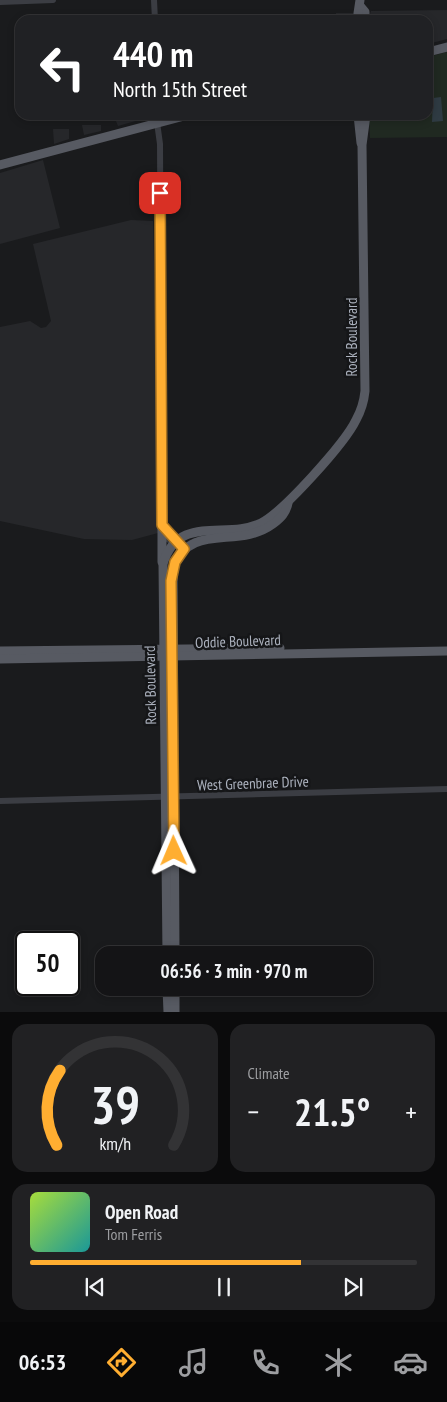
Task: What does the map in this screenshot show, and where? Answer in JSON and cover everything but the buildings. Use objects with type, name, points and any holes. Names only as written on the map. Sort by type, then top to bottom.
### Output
[{"type":"main road","points":[[357,15],[360,3]]},
{"type":"main road","points":[[360,3],[365,15]]},
{"type":"main road","points":[[433,51],[447,47]]},
{"type":"main road","points":[[0,165],[154,120]]},
{"type":"main road","name":"Rock Boulevard","points":[[168,653],[162,570],[168,552],[176,542],[199,531],[241,530],[265,521],[288,503],[351,429],[364,400],[362,145],[359,120]]},
{"type":"main road","name":"Rock Boulevard","points":[[362,145],[365,120]]},
{"type":"main road","name":"Rock Boulevard","points":[[175,946],[168,653],[171,574],[175,562],[184,549],[206,539],[240,538],[260,532],[282,517],[287,510],[288,503]]},
{"type":"main road","points":[[162,525],[162,570]]},
{"type":"main road","name":"Oddie Boulevard","points":[[0,659],[447,646]]},
{"type":"main road","name":"Oddie Boulevard","points":[[0,651],[168,653],[447,652]]},
{"type":"main road","name":"Rock Boulevard","points":[[167,946],[170,798]]},
{"type":"main road","points":[[167,996],[168,1012]]},
{"type":"main road","points":[[175,996],[175,1012]]},
{"type":"street","points":[[0,2],[53,0]]},
{"type":"street","points":[[154,0],[155,15]]},
{"type":"street","points":[[157,120],[160,144],[162,525],[184,549]]},
{"type":"street","name":"West Greenbrae Drive","points":[[0,801],[170,798],[447,789]]},
{"type":"shaded area","points":[[447,10],[447,39],[433,43],[433,15],[370,15],[371,11]]},
{"type":"shaded area","points":[[336,13],[353,13],[353,15],[336,15]]},
{"type":"shaded area","points":[[447,52],[447,137],[370,138],[369,120],[433,120],[433,56]]},
{"type":"shaded area","points":[[441,97],[443,121],[432,122],[433,98]]},
{"type":"shaded area","points":[[116,120],[139,120],[118,126]]},
{"type":"shaded area","points":[[82,125],[101,125],[101,131],[84,135]]},
{"type":"shaded area","points":[[53,129],[69,129],[69,139],[54,144]]},
{"type":"shaded area","points":[[43,160],[60,228],[0,244],[0,173]]},
{"type":"shaded area","points":[[131,220],[153,221],[159,462],[158,533],[132,540],[84,539],[0,521],[0,327],[30,321],[41,328],[46,327],[51,321],[33,244]]},
{"type":"route","points":[[160,193],[162,525],[184,549],[175,562],[171,574],[174,851]]}]
